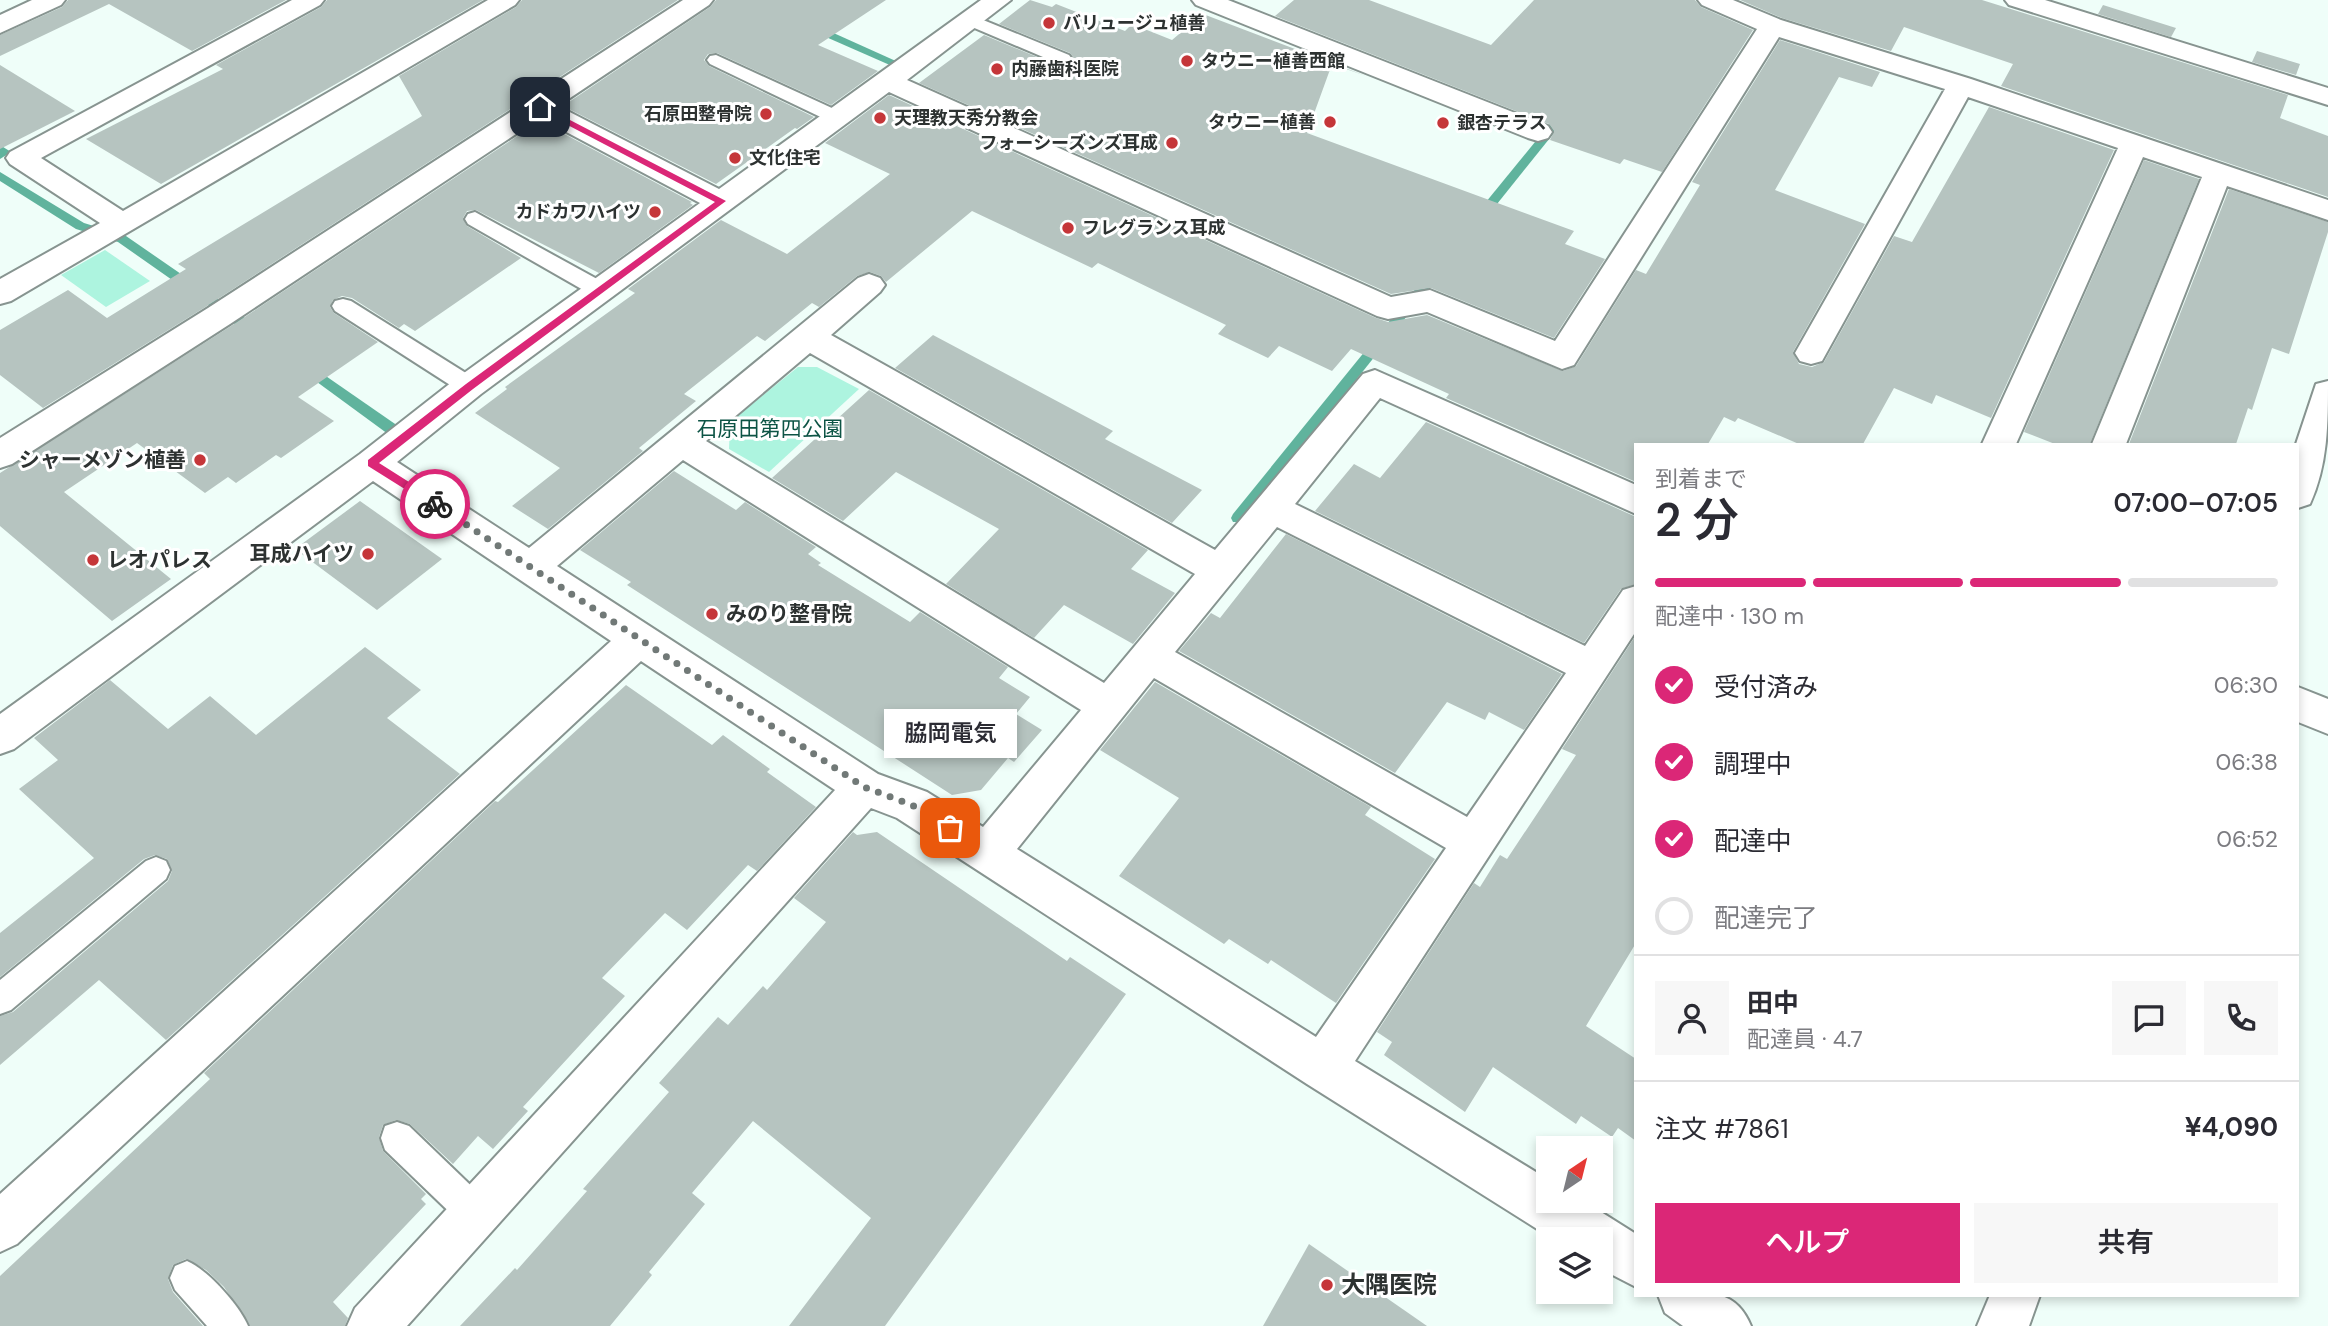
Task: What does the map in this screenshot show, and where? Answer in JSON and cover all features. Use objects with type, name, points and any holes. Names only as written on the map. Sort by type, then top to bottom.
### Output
[{"type":"street","points":[[0,24],[52,0]]},
{"type":"street","points":[[122,223],[20,158],[311,0]]},
{"type":"street","points":[[0,293],[506,0]]},
{"type":"street","points":[[0,455],[219,316],[700,0]]},
{"type":"street","points":[[0,737],[372,463],[469,386],[998,0]]},
{"type":"street","points":[[1205,0],[1538,132]]},
{"type":"street","points":[[1712,0],[1772,26],[1961,85],[2328,210]]},
{"type":"street","points":[[2018,0],[2328,97]]},
{"type":"street","points":[[889,82],[1388,308],[1430,301],[1562,357],[1772,26]]},
{"type":"street","points":[[1811,353],[1961,85]]},
{"type":"street","points":[[540,107],[721,201]]},
{"type":"street","points":[[1999,443],[2134,144]]},
{"type":"street","points":[[2109,443],[2218,172]]},
{"type":"street","points":[[531,566],[869,285]]},
{"type":"street","points":[[808,337],[1220,570]]},
{"type":"street","points":[[988,852],[1375,382],[1634,499]]},
{"type":"street","points":[[2299,491],[2328,393]]},
{"type":"street","points":[[682,443],[1108,706]]},
{"type":"street","points":[[372,463],[864,787],[912,805],[1323,1068],[1579,1227]]},
{"type":"street","points":[[1272,508],[1592,668]]},
{"type":"street","points":[[1323,1068],[1634,604]]},
{"type":"street","points":[[0,1227],[639,639]]},
{"type":"street","points":[[1149,656],[1473,842]]},
{"type":"street","points":[[2299,704],[2328,717]]},
{"type":"street","points":[[373,1326],[864,787]]},
{"type":"street","points":[[1613,1248],[1634,1261]]},
{"type":"street","points":[[1686,1297],[1725,1326]]},
{"type":"street","points":[[2003,1326],[2014,1297]]},
{"type":"lane","points":[[971,20],[1063,59]]},
{"type":"lane","points":[[716,60],[838,118]]},
{"type":"lane","points":[[475,219],[600,290]]},
{"type":"lane","points":[[344,306],[469,386]]},
{"type":"lane","points":[[0,999],[156,870]]},
{"type":"lane","points":[[397,1138],[476,1214]]},
{"type":"lane","points":[[187,1278],[230,1326]]},
{"type":"green space","points":[[105,250],[150,281],[106,307],[61,275]]},
{"type":"green space","name":"石原田第四公園","points":[[798,367],[817,367],[859,389],[769,472],[729,449],[730,422]]},
{"type":"building","points":[[68,0],[286,0],[192,51],[109,4],[0,56],[0,35],[62,7]]},
{"type":"building","points":[[327,0],[483,0],[161,184],[86,139],[223,69],[216,65],[321,7]]},
{"type":"building","points":[[522,0],[678,0],[207,306],[43,408],[0,375],[0,330],[68,290],[107,318],[186,269],[178,264],[422,116],[399,76],[516,7]]},
{"type":"building","points":[[716,0],[886,0],[818,45],[878,71],[831,105],[717,53],[708,54],[704,60],[709,66],[814,117],[716,184],[563,106],[710,7]]},
{"type":"building","points":[[1030,0],[1052,7],[1056,4],[1125,31],[1132,24],[1172,40],[1203,14],[1366,76],[1332,64],[1307,133],[1574,231],[1565,244],[1605,259],[1554,338],[1431,288],[1391,294],[919,83],[984,35],[1056,65],[1071,65],[1075,59],[1070,53],[999,24]]},
{"type":"building","points":[[1294,0],[1369,0],[1491,45],[1534,0],[1695,0],[1701,7],[1753,30],[1662,172],[1624,159],[1620,164],[1550,140],[1554,131],[1549,124],[1275,16]]},
{"type":"building","points":[[1740,0],[1982,0],[2288,95],[2280,118],[2328,136],[2328,197],[2001,86],[2013,64],[1904,27],[1891,51],[1782,18]]},
{"type":"building","points":[[2103,5],[2176,28],[2171,37],[2098,14]]},
{"type":"building","points":[[1780,40],[1880,72],[1872,87],[1839,77],[1775,190],[1865,224],[1793,352],[1799,364],[1812,367],[1824,362],[1894,236],[1912,242],[1989,107],[2114,150],[1991,418],[1936,395],[1932,404],[1894,388],[1864,443],[1797,443],[1738,418],[1735,422],[1724,417],[1709,443],[1634,443],[1634,481],[1446,398],[1449,394],[1351,349],[1332,371],[1279,346],[1268,358],[1218,334],[1226,325],[1098,263],[1092,268],[972,211],[886,282],[881,276],[870,272],[857,276],[819,307],[812,303],[765,341],[757,336],[684,394],[696,401],[639,448],[643,451],[548,529],[512,506],[560,468],[475,413],[507,389],[505,387],[635,293],[628,289],[721,220],[787,254],[890,174],[825,143],[889,95],[1376,318],[1388,322],[1427,315],[1563,371],[1576,366],[1636,270],[1646,274],[1700,185],[1692,182]]},
{"type":"building","points":[[2257,51],[2300,64],[2296,75],[2252,62]]},
{"type":"building","points":[[0,65],[75,111],[0,149]]},
{"type":"building","points":[[540,121],[692,202],[690,203],[693,205],[599,273],[476,210],[467,211],[463,218],[467,226],[521,258],[415,331],[404,324],[399,328],[352,298],[342,296],[333,300],[330,307],[334,313],[378,342],[298,397],[334,421],[281,458],[276,455],[236,483],[228,477],[205,493],[137,443],[64,492],[171,579],[112,621],[0,526],[0,473],[231,326]]},
{"type":"building","points":[[2144,160],[2199,179],[2090,443],[2052,443],[2024,432]]},
{"type":"building","points":[[2229,189],[2328,222],[2328,232],[2289,354],[2272,348],[2252,410],[2248,408],[2236,443],[2129,443]]},
{"type":"building","points":[[933,335],[1113,431],[1105,439],[1202,490],[1172,523],[895,368]]},
{"type":"building","points":[[869,390],[1148,550],[1131,569],[1175,593],[1133,644],[1064,605],[1034,638],[946,584],[999,529],[896,472],[843,521],[772,478]]},
{"type":"building","points":[[1426,422],[1634,516],[1634,585],[1621,589],[1584,643],[1315,511],[1354,464],[1380,478]]},
{"type":"building","points":[[674,471],[736,510],[745,502],[816,547],[808,554],[821,563],[818,565],[910,622],[920,612],[1008,667],[999,678],[1030,697],[1016,714],[1042,730],[1014,762],[1008,758],[981,790],[952,795],[627,585],[631,582],[580,550]]},
{"type":"building","name":"耳成ハイツ","points":[[360,501],[442,559],[377,610],[295,549]]},
{"type":"building","points":[[1286,534],[1562,674],[1524,730],[1489,712],[1485,720],[1447,702],[1395,773],[1179,651],[1211,613],[1220,618]]},
{"type":"building","points":[[1634,638],[1634,946],[1586,1026],[1634,1058],[1634,1140],[1618,1128],[1611,1136],[1581,1116],[1576,1124],[1493,1067],[1465,1112],[1384,1055],[1392,1042],[1377,1032],[1474,883],[1480,887],[1500,855],[1507,859],[1576,755],[1562,749]]},
{"type":"building","points":[[365,647],[421,690],[387,718],[460,774],[166,1040],[99,980],[0,1065],[0,1016],[13,1012],[168,881],[172,871],[167,859],[155,855],[144,859],[0,977],[0,933],[94,858],[19,789],[58,760],[34,738],[110,680],[168,729],[210,696],[256,735]]},
{"type":"building","points":[[1155,682],[1371,807],[1365,815],[1435,859],[1336,1003],[1271,960],[1268,964],[1229,939],[1224,944],[1119,876],[1179,798],[1100,750]]},
{"type":"building","points":[[626,685],[712,745],[723,735],[770,769],[767,772],[816,807],[757,871],[748,865],[687,930],[665,913],[602,978],[625,996],[523,1107],[528,1111],[493,1149],[478,1136],[453,1164],[410,1124],[396,1120],[383,1125],[379,1137],[383,1151],[426,1194],[421,1199],[426,1204],[333,1302],[348,1318],[345,1326],[250,1326],[224,1287],[206,1270],[186,1259],[173,1265],[168,1279],[173,1292],[203,1326],[0,1326],[0,1276],[210,1079],[204,1073],[495,801],[498,802]]},
{"type":"building","points":[[853,832],[857,835],[877,832],[1067,961],[1070,957],[1126,994],[885,1326],[789,1326],[871,1218],[753,1121],[692,1193],[705,1204],[649,1272],[652,1275],[610,1326],[460,1326],[515,1268],[517,1270],[587,1191],[583,1189],[669,1092],[659,1083],[718,1017],[728,1025],[763,986],[767,990],[826,922],[794,898]]},
{"type":"building","name":"大隅医院","points":[[1309,1244],[1427,1326],[1263,1326]]},
{"type":"waterway","points":[[814,28],[912,71]]},
{"type":"waterway","points":[[1481,216],[1566,111]]},
{"type":"waterway","points":[[0,149],[5,152],[0,155]]},
{"type":"waterway","points":[[0,176],[80,226],[122,239],[257,333]]},
{"type":"waterway","points":[[1238,518],[1434,274]]},
{"type":"waterway","points":[[307,368],[393,430]]},
{"type":"way so far","points":[[435,504],[864,787],[912,805],[950,828]]},
{"type":"place","name":"バリュージュ植善","points":[[1049,23]]},
{"type":"place","name":"タウニー植善西館","points":[[1187,61]]},
{"type":"place","name":"内藤歯科医院","points":[[997,69]]},
{"type":"place","name":"石原田整骨院","points":[[766,114]]},
{"type":"place","name":"天理教天秀分教会","points":[[880,118]]},
{"type":"place","name":"タウニー植善","points":[[1330,122]]},
{"type":"place","name":"銀杏テラス","points":[[1443,123]]},
{"type":"place","name":"フォーシーズンズ耳成","points":[[1172,143]]},
{"type":"place","name":"文化住宅","points":[[735,158]]},
{"type":"place","name":"カドカワハイツ","points":[[655,212]]},
{"type":"place","name":"フレグランス耳成","points":[[1068,228]]},
{"type":"place","name":"シャーメゾン植善","points":[[200,460]]},
{"type":"place","name":"耳成ハイツ","points":[[368,554]]},
{"type":"place","name":"レオパレス","points":[[93,560]]},
{"type":"place","name":"みのり整骨院","points":[[712,614]]},
{"type":"place","name":"脇岡電気","points":[[950,828]]},
{"type":"place","name":"大隅医院","points":[[1327,1285]]},
{"type":"route","points":[[435,504],[372,463],[469,386],[721,201],[540,107]]}]
